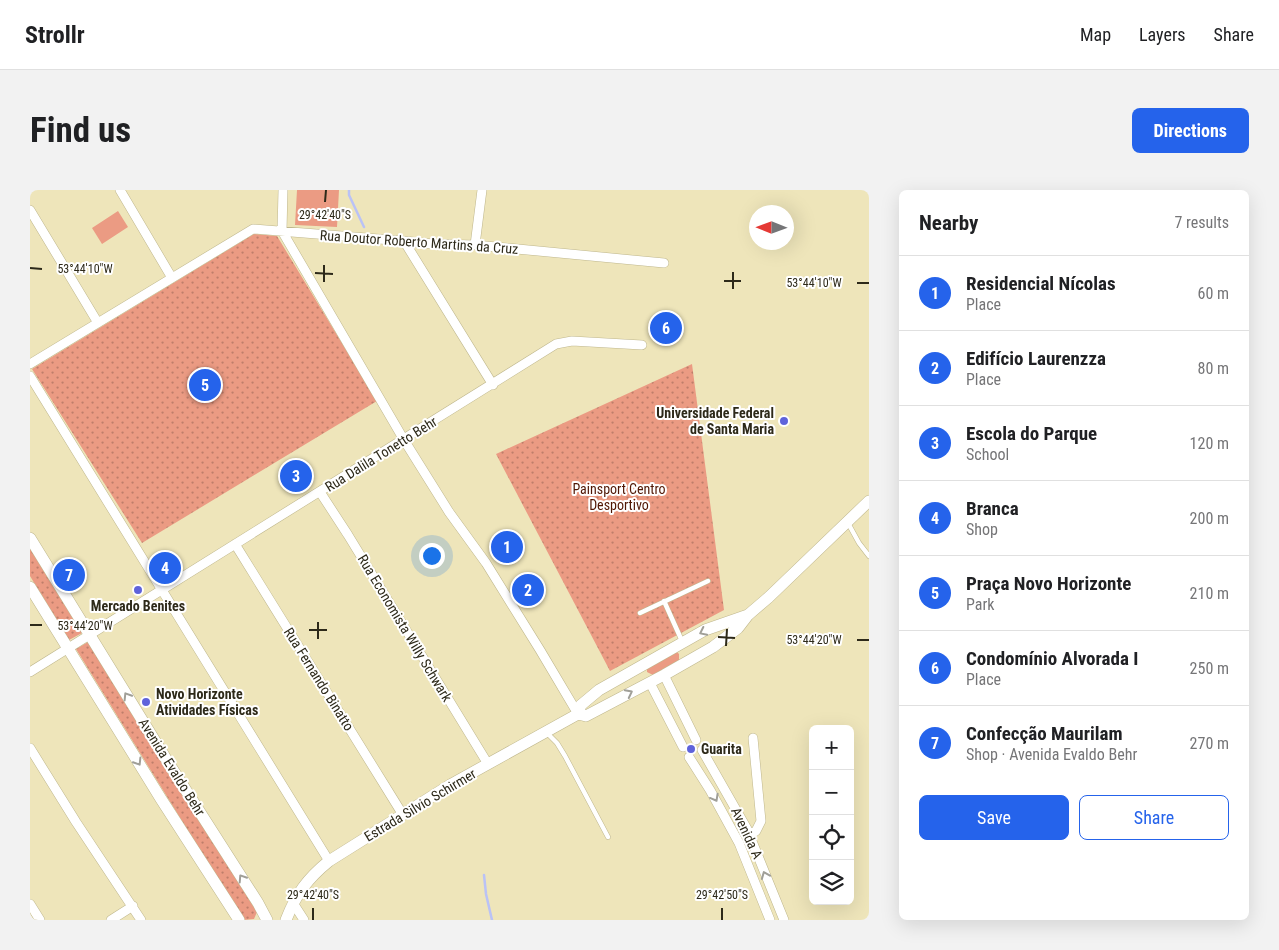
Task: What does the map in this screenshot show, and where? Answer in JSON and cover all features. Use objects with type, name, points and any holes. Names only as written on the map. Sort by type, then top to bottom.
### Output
[{"type":"street","points":[[120,190],[172,278]]},
{"type":"street","points":[[283,190],[282,231],[404,440],[449,512],[486,563],[521,618],[578,714]]},
{"type":"street","points":[[475,245],[482,190]]},
{"type":"street","points":[[30,210],[98,323]]},
{"type":"street","name":"Rua Doutor Roberto Martins da Cruz","points":[[30,364],[253,229],[404,240],[433,244],[475,245],[664,263]]},
{"type":"street","points":[[404,240],[493,384]]},
{"type":"street","name":"Rua Dalila Tonetto Behr","points":[[30,672],[556,344],[563,342],[642,345]]},
{"type":"street","points":[[30,376],[329,861]]},
{"type":"street","name":"Rua Economista Willy Schwark","points":[[320,492],[488,764]]},
{"type":"street","name":"Estrada Silvio Schirmer","points":[[578,714],[586,716],[664,676],[713,647],[738,628],[748,615],[869,501]]},
{"type":"street","name":"Avenida Evaldo Behr","points":[[30,538],[265,919]]},
{"type":"street","name":"Rua Fernando Binatto","points":[[235,544],[403,815]]},
{"type":"street","name":"Avenida Evaldo Behr","points":[[30,587],[238,920]]},
{"type":"street","name":"Estrada Silvio Schirmer","points":[[286,920],[300,890],[313,874],[329,861],[450,785],[578,714],[581,705],[600,690],[704,630],[748,615]]},
{"type":"street","points":[[683,642],[689,652],[690,659]]},
{"type":"street","points":[[641,666],[683,747]]},
{"type":"street","points":[[664,676],[696,740]]},
{"type":"street","points":[[673,728],[686,721]]},
{"type":"street","points":[[749,835],[756,831],[761,821],[753,738]]},
{"type":"street","points":[[30,748],[141,920]]},
{"type":"street","name":"Avenida A","points":[[702,750],[749,835],[784,920]]},
{"type":"street","name":"Avenida A","points":[[689,757],[739,843],[770,920]]},
{"type":"street","points":[[696,767],[708,760]]},
{"type":"street","points":[[293,903],[304,920]]},
{"type":"street","points":[[30,904],[40,920]]},
{"type":"street","points":[[110,920],[133,906]]},
{"type":"lane","points":[[848,522],[859,543],[869,556]]},
{"type":"lane","points":[[640,613],[708,581]]},
{"type":"lane","points":[[664,601],[683,642]]},
{"type":"lane","points":[[546,732],[557,743],[565,756],[608,837]]},
{"type":"green space","points":[[297,190],[339,190],[337,227],[295,225]]},
{"type":"green space","points":[[118,211],[128,227],[102,244],[92,228]]},
{"type":"green space","points":[[254,234],[277,236],[377,401],[142,543],[32,369]]},
{"type":"green space","name":"Painsport Centro Desportivo","points":[[692,364],[724,610],[610,671],[496,454]]},
{"type":"green space","points":[[30,548],[82,633],[69,640],[30,576]]},
{"type":"green space","points":[[88,642],[257,912],[254,919],[243,920],[76,649]]},
{"type":"green space","points":[[677,652],[679,660],[653,675],[647,672],[647,669]]},
{"type":"waterway","points":[[349,190],[349,195],[364,227]]},
{"type":"waterway","points":[[484,875],[492,920]]},
{"type":"place","name":"Condomínio Alvorada I","points":[[666,328]]},
{"type":"place","name":"Praça Novo Horizonte","points":[[205,385]]},
{"type":"place","name":"Universidade Federal de Santa Maria","points":[[784,421]]},
{"type":"place","name":"Escola do Parque","points":[[296,476]]},
{"type":"place","name":"Residencial Nícolas","points":[[507,547]]},
{"type":"place","name":"Branca","points":[[165,568]]},
{"type":"place","name":"Confecção Maurilam","points":[[69,575]]},
{"type":"place","name":"Mercado Benites","points":[[138,590]]},
{"type":"place","name":"Edifício Laurenzza","points":[[528,590]]},
{"type":"place","name":"Novo Horizonte Atividades Físicas","points":[[146,702]]},
{"type":"place","name":"Guarita","points":[[691,749]]}]
